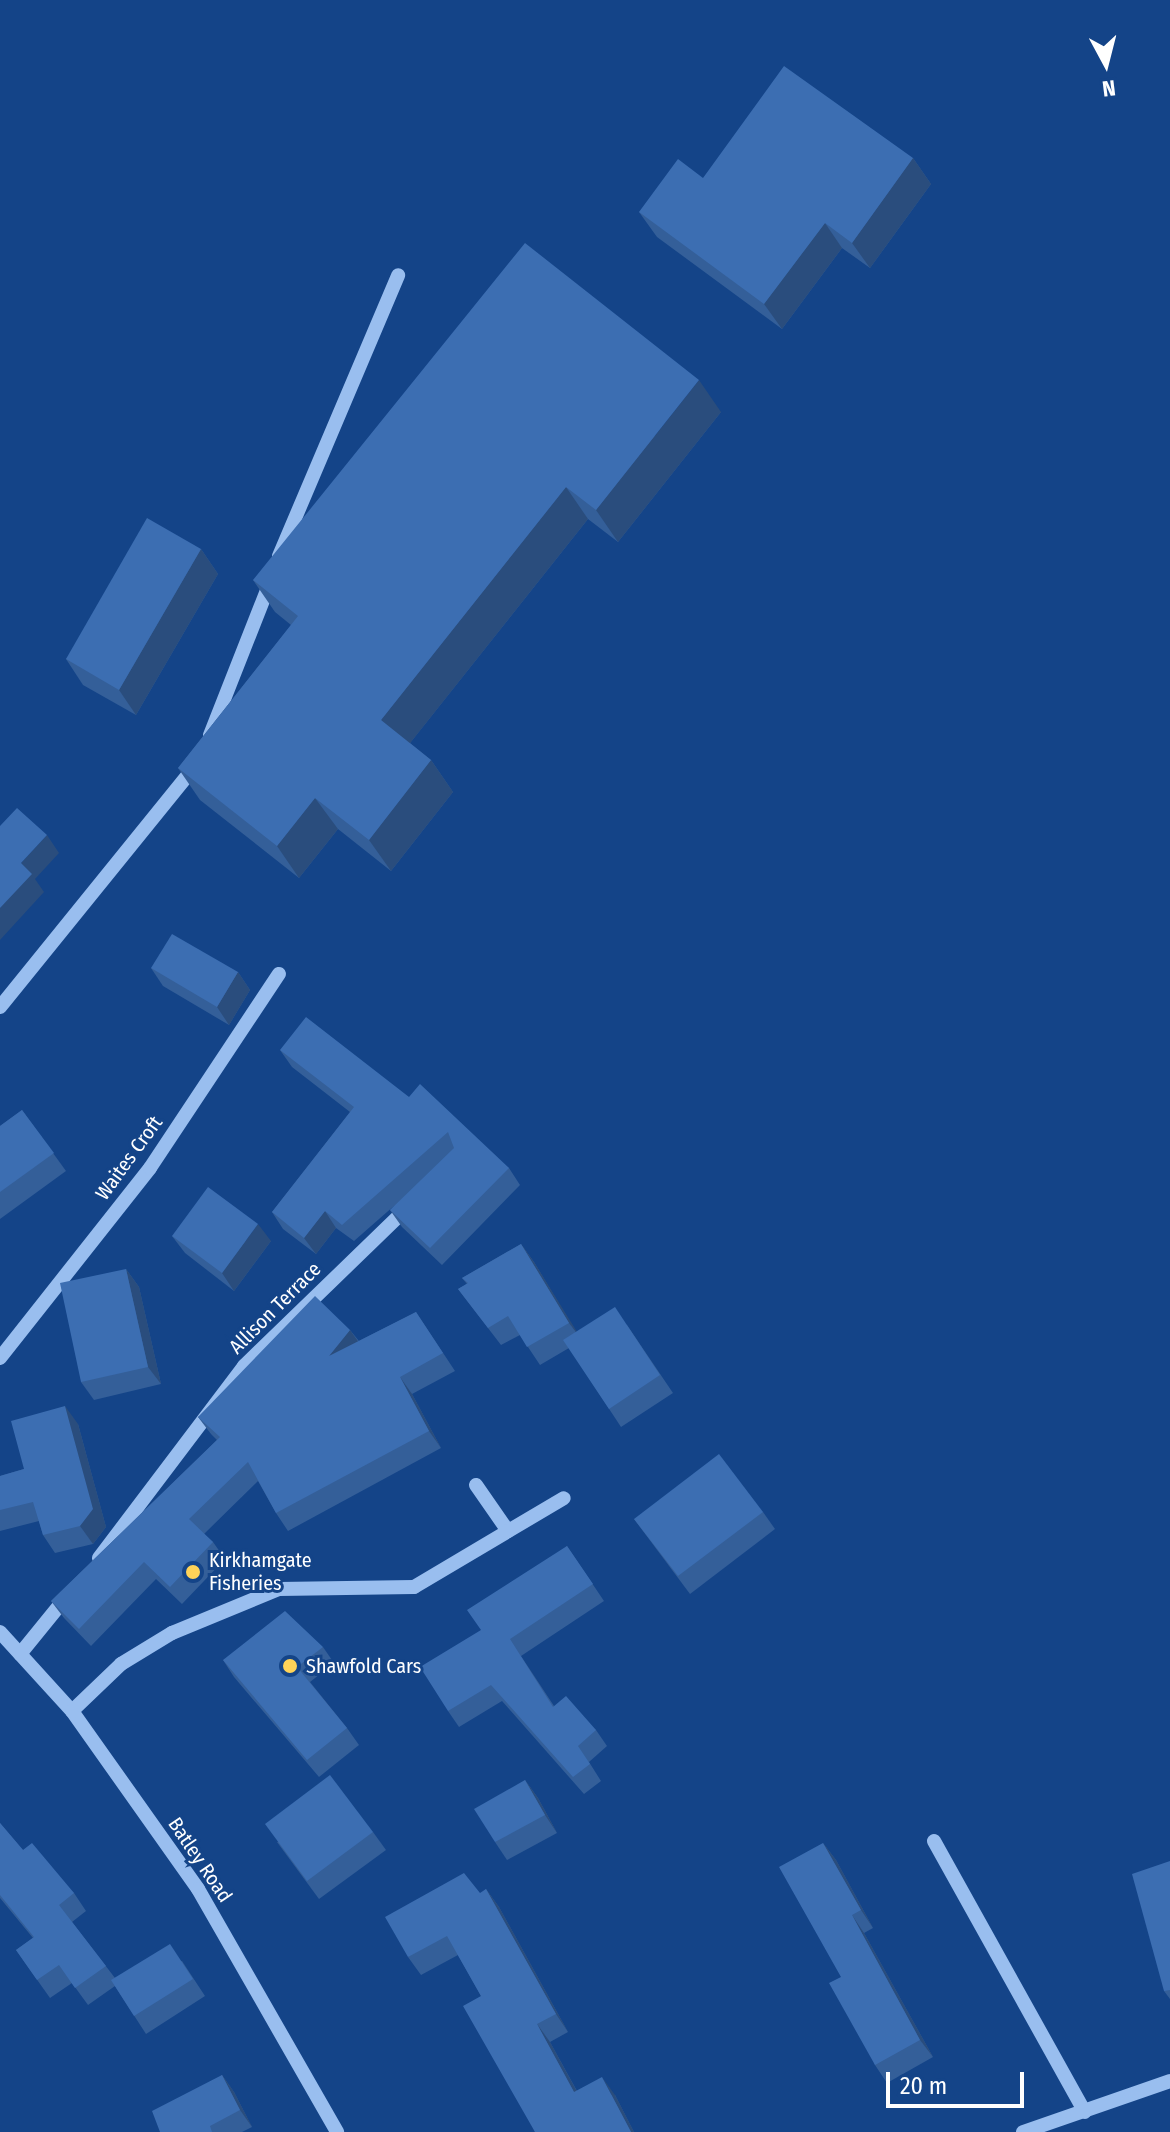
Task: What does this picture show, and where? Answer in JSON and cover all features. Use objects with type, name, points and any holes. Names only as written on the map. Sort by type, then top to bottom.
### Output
[{"type":"street","points":[[0,1007],[200,760],[300,498],[398,275]]},
{"type":"street","name":"Waites Croft","points":[[0,1358],[150,1168],[279,974]]},
{"type":"street","name":"Allison Terrace","points":[[20,1654],[82,1579],[244,1366],[425,1191]]},
{"type":"street","points":[[476,1485],[508,1531]]},
{"type":"street","points":[[72,1711],[121,1664],[172,1633],[279,1589],[414,1587],[564,1498]]},
{"type":"street","name":"Batley Road","points":[[0,1632],[72,1711],[198,1889],[337,2132]]},
{"type":"street","points":[[934,1841],[1085,2112]]},
{"type":"street","points":[[1023,2132],[1170,2081]]},
{"type":"building","points":[[784,66],[913,158],[852,243],[825,223],[764,304],[639,212],[678,159],[703,178]]},
{"type":"building","points":[[525,243],[699,380],[596,510],[566,487],[381,720],[431,760],[369,840],[315,798],[277,846],[178,768],[298,616],[253,580]]},
{"type":"building","points":[[147,518],[201,549],[119,690],[66,659]]},
{"type":"building","points":[[17,808],[47,835],[21,863],[32,874],[0,908],[0,826]]},
{"type":"building","points":[[172,934],[238,972],[217,1007],[151,968]]},
{"type":"building","points":[[306,1017],[409,1097],[420,1084],[509,1168],[430,1248],[390,1210],[454,1148],[448,1132],[342,1225],[325,1211],[304,1238],[272,1212],[354,1107],[280,1050]]},
{"type":"building","points":[[22,1110],[54,1153],[0,1192],[0,1126]]},
{"type":"building","points":[[208,1187],[258,1224],[222,1273],[172,1236]]},
{"type":"building","points":[[521,1244],[569,1323],[527,1347],[508,1316],[488,1328],[458,1289],[468,1283],[462,1278]]},
{"type":"building","points":[[126,1269],[148,1367],[81,1382],[60,1283]]},
{"type":"building","points":[[315,1296],[350,1330],[329,1356],[416,1312],[443,1353],[400,1377],[429,1431],[276,1513],[248,1462],[189,1519],[213,1542],[170,1587],[144,1562],[79,1629],[51,1601],[220,1437],[198,1417]]},
{"type":"building","points":[[615,1307],[660,1375],[609,1409],[563,1340]]},
{"type":"building","points":[[65,1406],[93,1509],[80,1526],[43,1535],[33,1502],[0,1510],[0,1476],[24,1469],[11,1421]]},
{"type":"building","points":[[719,1454],[763,1512],[678,1576],[634,1519]]},
{"type":"building","points":[[567,1546],[593,1584],[510,1639],[553,1707],[566,1696],[596,1730],[578,1746],[590,1764],[573,1777],[491,1685],[448,1711],[420,1667],[481,1630],[467,1610]]},
{"type":"building","points":[[285,1611],[323,1647],[297,1667],[347,1728],[307,1760],[223,1660]]},
{"type":"building","points":[[330,1775],[373,1832],[307,1881],[265,1824]]},
{"type":"building","points":[[525,1780],[545,1815],[495,1842],[474,1809]]},
{"type":"building","points":[[0,1823],[23,1850],[32,1843],[74,1893],[59,1905],[106,1966],[75,1988],[59,1965],[37,1980],[16,1950],[34,1937],[0,1895]]},
{"type":"building","points":[[823,1843],[861,1910],[852,1915],[920,2040],[875,2065],[829,1983],[841,1977],[779,1867]]},
{"type":"building","points":[[1170,1861],[1170,1990],[1164,1991],[1132,1874]]},
{"type":"building","points":[[464,1873],[480,1893],[486,1889],[556,2014],[537,2024],[574,2092],[602,2077],[631,2132],[535,2132],[463,2006],[481,1996],[447,1936],[408,1957],[385,1917]]},
{"type":"building","points":[[170,1944],[193,1979],[134,2016],[111,1980]]},
{"type":"building","points":[[222,2075],[240,2110],[210,2126],[212,2132],[160,2132],[152,2111]]},
{"type":"place","name":"Kirkhamgate Fisheries","points":[[193,1572]]},
{"type":"place","name":"Shawfold Cars","points":[[290,1666]]}]
